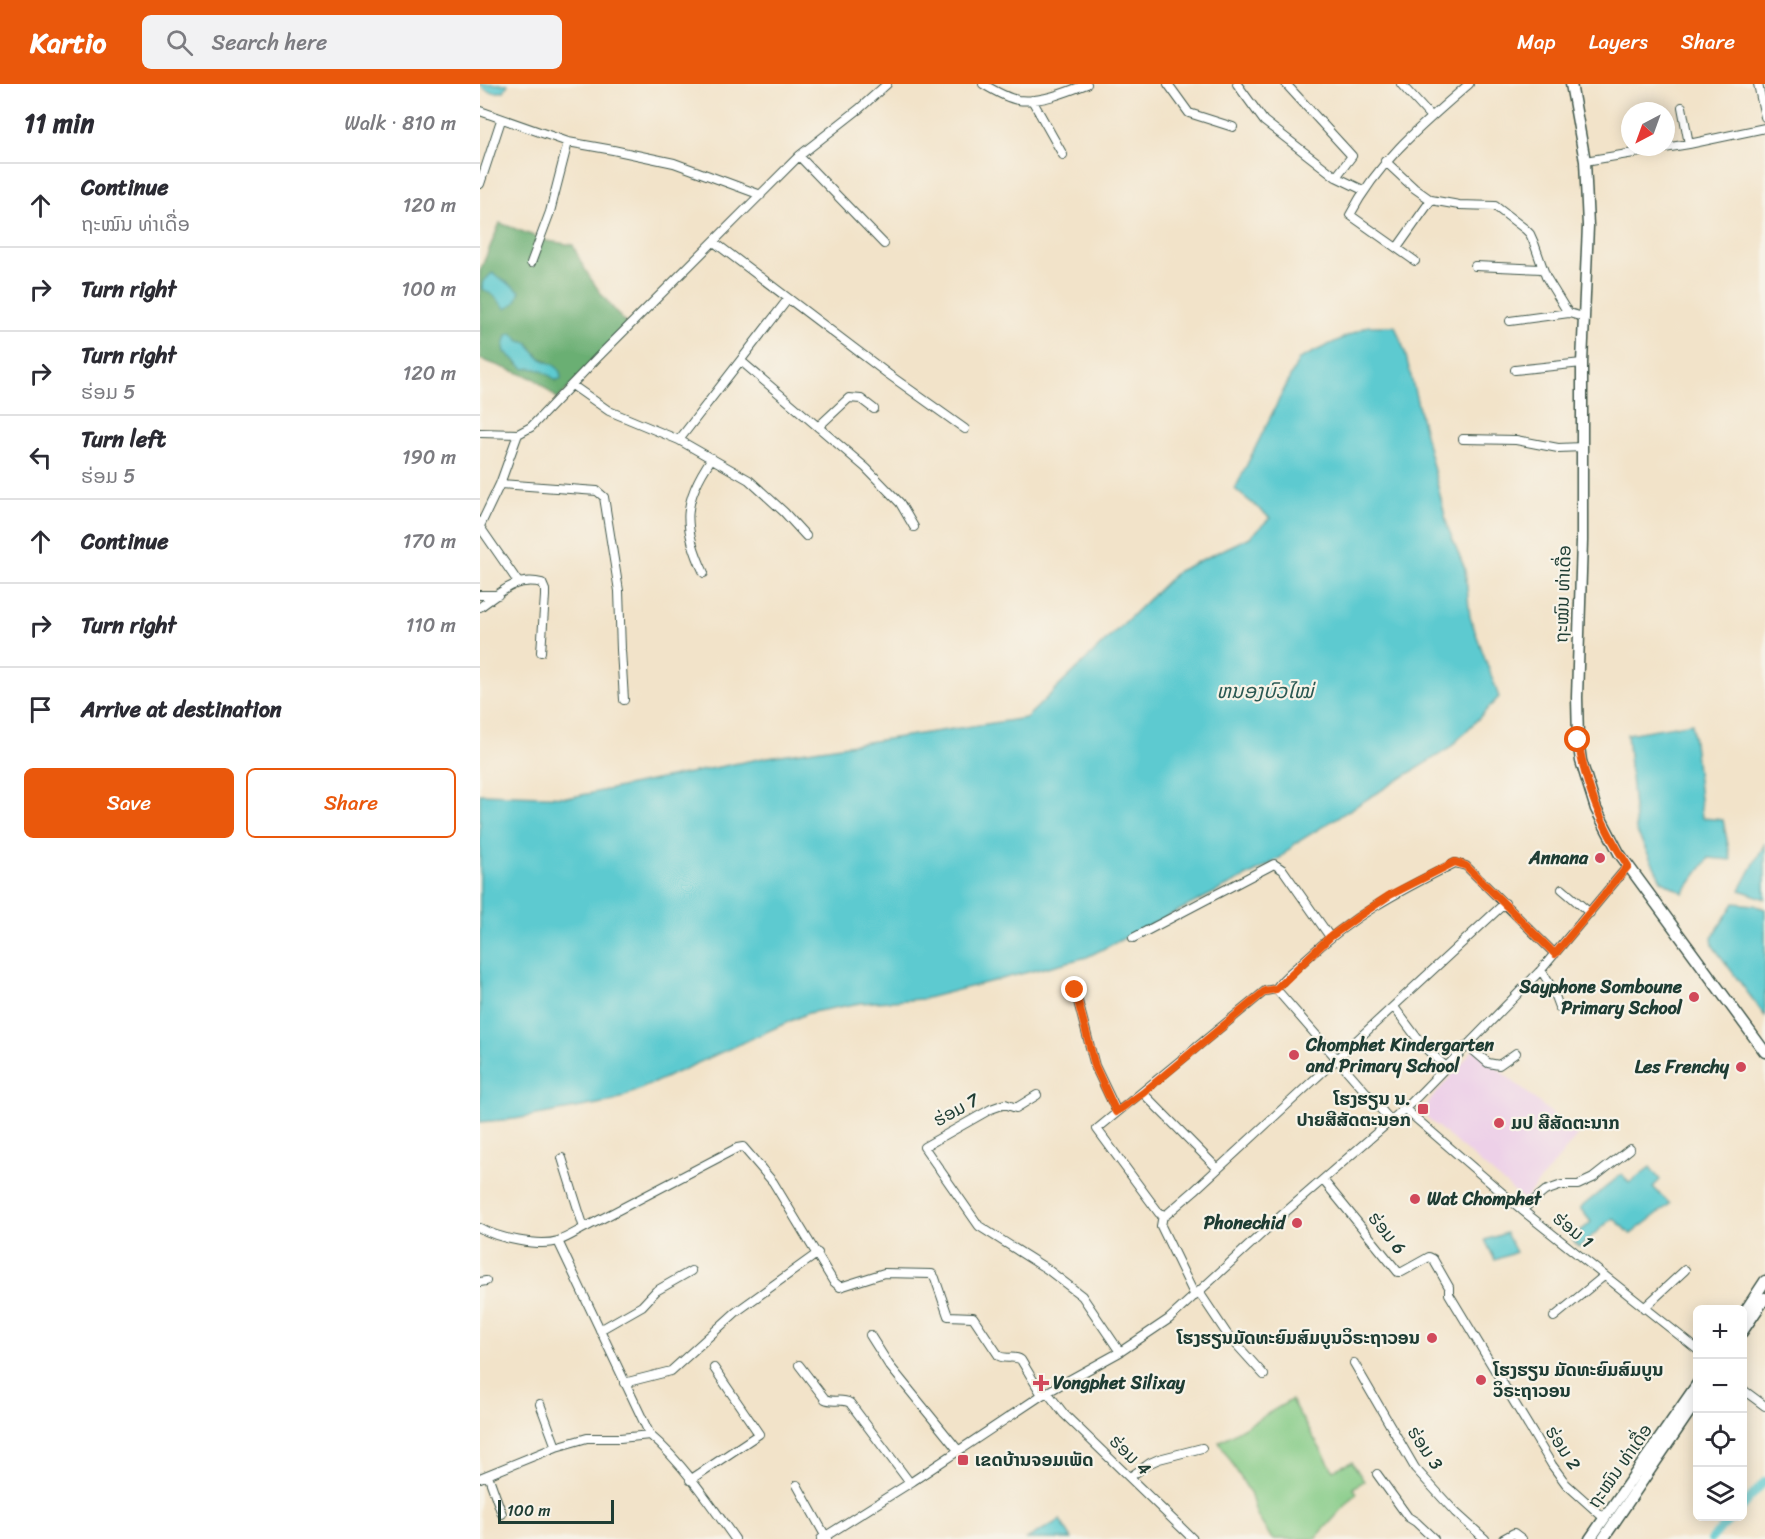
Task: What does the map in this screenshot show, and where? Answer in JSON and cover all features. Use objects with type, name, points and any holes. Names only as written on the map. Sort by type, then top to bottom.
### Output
[{"type":"main road","name":"ຖະໝົນ ທ່າເດື່ອ","points":[[1571,84],[1585,161],[1588,226],[1583,317],[1583,447],[1576,697],[1578,740],[1585,778],[1596,809],[1628,866],[1765,1051]]},
{"type":"main road","points":[[1747,1310],[1765,1281]]},
{"type":"main road","points":[[1747,1326],[1765,1298]]},
{"type":"main road","name":"ຖະໝົນ ທ່າເດື່ອ","points":[[1590,1539],[1693,1390]]},
{"type":"main road","name":"ຖະໝົນ ທ່າເດື່ອ","points":[[1603,1539],[1693,1407]]},
{"type":"street","points":[[480,433],[518,434],[531,427],[799,156],[887,84]]},
{"type":"street","points":[[983,84],[1009,98],[1018,100],[1032,100],[1087,84]]},
{"type":"street","points":[[1168,84],[1189,113],[1233,127]]},
{"type":"street","points":[[1238,84],[1264,121],[1336,177],[1363,190]]},
{"type":"street","points":[[1286,84],[1352,156],[1336,177]]},
{"type":"street","points":[[1401,84],[1431,117]]},
{"type":"street","points":[[1758,84],[1765,117]]},
{"type":"street","points":[[1414,261],[1350,214],[1363,190],[1385,161],[1463,86]]},
{"type":"street","points":[[1032,100],[1063,155]]},
{"type":"street","points":[[1682,107],[1689,144]]},
{"type":"street","points":[[480,111],[567,142],[674,163],[761,195]]},
{"type":"street","points":[[480,184],[501,120]]},
{"type":"street","points":[[1585,161],[1689,144],[1765,128]]},
{"type":"street","points":[[531,263],[550,212],[567,142]]},
{"type":"street","points":[[799,156],[884,244]]},
{"type":"street","points":[[1385,161],[1414,188],[1431,200],[1459,206],[1495,206],[1530,234],[1542,269],[1569,313]]},
{"type":"street","points":[[1397,248],[1431,200]]},
{"type":"street","points":[[714,242],[788,300],[965,429]]},
{"type":"street","points":[[1474,266],[1542,269]]},
{"type":"street","points":[[679,440],[788,300]]},
{"type":"street","points":[[1510,321],[1569,313],[1583,317]]},
{"type":"street","points":[[741,361],[880,482],[900,503],[914,527]]},
{"type":"street","points":[[1515,370],[1582,363]]},
{"type":"street","points":[[572,385],[624,419],[679,440],[749,480],[806,536]]},
{"type":"street","points":[[818,427],[849,398],[861,399],[874,409]]},
{"type":"street","points":[[518,434],[500,484],[480,526],[518,582]]},
{"type":"street","points":[[1463,440],[1516,440],[1558,448],[1583,447]]},
{"type":"street","points":[[704,573],[695,554],[688,523],[688,506],[698,478],[712,458]]},
{"type":"street","points":[[500,484],[597,491],[604,497],[619,591],[624,700]]},
{"type":"street","points":[[480,608],[518,582],[529,580],[542,583],[545,590],[540,652]]},
{"type":"street","points":[[480,595],[498,595]]},
{"type":"street","points":[[1163,1215],[1159,1213],[1098,1129],[1265,991],[1276,989],[1330,937],[1390,895],[1455,862],[1466,866],[1555,954]]},
{"type":"street","points":[[1133,938],[1274,864],[1283,870],[1330,937]]},
{"type":"street","points":[[797,1485],[824,1538],[1044,1393],[1120,1352],[1168,1318],[1405,1109],[1555,954],[1628,866]]},
{"type":"street","points":[[1562,890],[1590,913]]},
{"type":"street","points":[[1163,1215],[1173,1209],[1505,903]]},
{"type":"street","points":[[1540,970],[1552,988],[1559,1007]]},
{"type":"street","points":[[1276,989],[1391,1121]]},
{"type":"street","points":[[1075,990],[1095,1066],[1116,1112]]},
{"type":"street","points":[[1394,1007],[1423,1046],[1446,1067]]},
{"type":"street","points":[[1467,1044],[1488,1063],[1499,1065],[1516,1053]]},
{"type":"street","points":[[1143,1093],[1217,1168]]},
{"type":"street","name":"ຮ່ອມ 7","points":[[1037,1095],[1016,1108],[1005,1104],[991,1109],[924,1147],[979,1226],[1047,1269],[1082,1296],[1120,1352]]},
{"type":"street","name":"ຮ່ອມ 1","points":[[1405,1109],[1522,1210],[1693,1346]]},
{"type":"street","points":[[480,1228],[540,1243],[558,1241],[726,1154],[743,1148],[772,1182],[818,1253],[736,1312],[671,1371],[624,1383]]},
{"type":"street","points":[[1522,1210],[1545,1191],[1562,1185],[1578,1185],[1593,1178],[1630,1149]]},
{"type":"street","points":[[562,1158],[584,1228]]},
{"type":"street","name":"ຮ່ອມ 6","points":[[1323,1180],[1398,1272],[1431,1257],[1449,1287],[1449,1294]]},
{"type":"street","points":[[1163,1215],[1161,1226],[1197,1294],[1227,1334],[1264,1375]]},
{"type":"street","points":[[558,1241],[650,1435],[661,1444],[735,1539]]},
{"type":"street","name":"ຮ່ອມ 4","points":[[818,1253],[833,1281],[840,1287],[884,1273],[932,1274],[936,1278],[948,1316],[973,1317],[1001,1358],[1016,1357],[1021,1360],[1044,1393],[1064,1414],[1193,1539]]},
{"type":"street","points":[[1644,1308],[1685,1270]]},
{"type":"street","points":[[600,1330],[642,1306],[656,1291],[691,1271]]},
{"type":"street","points":[[1554,1317],[1604,1276]]},
{"type":"street","name":"ຮ່ອມ 2","points":[[1449,1294],[1552,1465],[1566,1484],[1604,1518]]},
{"type":"street","points":[[870,1335],[889,1365],[958,1450]]},
{"type":"street","name":"ຮ່ອມ 3","points":[[1354,1364],[1415,1468],[1455,1512],[1485,1539]]},
{"type":"street","points":[[799,1365],[825,1399],[829,1401],[843,1399],[850,1403],[910,1483]]},
{"type":"street","points":[[690,1480],[759,1434],[714,1368]]},
{"type":"street","points":[[1747,1392],[1765,1406]]},
{"type":"street","points":[[540,1404],[556,1447]]},
{"type":"street","points":[[502,1514],[484,1476],[556,1447],[588,1438],[650,1435]]},
{"type":"street","points":[[1130,1477],[1149,1463],[1159,1459],[1202,1449]]},
{"type":"street","points":[[1377,1474],[1408,1517],[1434,1539]]},
{"type":"street","points":[[1503,1539],[1514,1533],[1522,1539]]},
{"type":"shaded area","name":"ມປ ສີສັດຕະນາກ","points":[[1474,1049],[1578,1135],[1524,1200],[1420,1112]]},
{"type":"green space","points":[[500,223],[547,241],[573,245],[597,288],[629,327],[558,399],[535,379],[480,359],[480,271]],"holes":[[[528,343],[539,357],[548,361],[556,380],[542,370],[517,364],[514,357]]]},
{"type":"green space","points":[[1291,1400],[1333,1470],[1352,1462],[1364,1481],[1353,1488],[1357,1493],[1315,1539],[1272,1539],[1257,1516],[1250,1493],[1219,1442]]},
{"type":"water","points":[[480,84],[508,84],[504,91],[491,92]]},
{"type":"water","points":[[492,273],[520,291],[516,302],[506,309],[482,288],[483,282]]},
{"type":"water","name":"ຫນອງບົວໄໝ່","points":[[1368,326],[1395,326],[1405,352],[1448,528],[1465,569],[1470,617],[1499,697],[1450,748],[1296,843],[1280,858],[1263,868],[1087,957],[923,999],[860,1003],[808,1013],[614,1101],[515,1119],[480,1122],[480,794],[572,797],[768,757],[1026,718],[1178,571],[1250,537],[1270,518],[1235,489],[1299,359]]},
{"type":"water","points":[[512,333],[520,341],[528,343],[541,358],[559,369],[561,379],[556,380],[538,369],[525,369],[505,352],[507,335]]},
{"type":"water","points":[[1692,723],[1702,818],[1723,820],[1731,860],[1709,858],[1683,893],[1661,880],[1636,830],[1627,734]]},
{"type":"water","points":[[1765,843],[1765,899],[1740,890]]},
{"type":"water","points":[[1734,903],[1754,905],[1765,909],[1765,1016],[1713,946],[1712,938]]},
{"type":"water","points":[[1650,1167],[1660,1180],[1653,1187],[1670,1204],[1631,1234],[1613,1218],[1579,1247],[1572,1239],[1591,1222],[1580,1208],[1622,1174],[1629,1183]]},
{"type":"water","points":[[1506,1233],[1516,1252],[1495,1260],[1485,1240]]},
{"type":"water","points":[[1060,1520],[1072,1539],[1026,1539]]},
{"type":"waterway","points":[[1747,1501],[1765,1481]]},
{"type":"waterway","points":[[1711,1539],[1729,1521]]},
{"type":"place","name":"Annana","points":[[1600,858]]},
{"type":"place","name":"Sayphone Somboune Primary School","points":[[1694,997]]},
{"type":"place","name":"Chomphet Kindergarten and Primary School","points":[[1294,1055]]},
{"type":"place","name":"Les Frenchy","points":[[1741,1067]]},
{"type":"place","name":"ໂຮງຮຽນ ນ. ປາຍສີສັດຕະນອກ","points":[[1423,1109]]},
{"type":"place","name":"ມປ ສີສັດຕະນາກ","points":[[1499,1123]]},
{"type":"place","name":"Wat Chomphet","points":[[1415,1199]]},
{"type":"place","name":"Phonechid","points":[[1297,1223]]},
{"type":"place","name":"ໂຮງຮຽນມັດທະຍົມສົມບູນວິຣະຖາວອນ","points":[[1432,1338]]},
{"type":"place","name":"ໂຮງຮຽນ ມັດທະຍົມສົມບູນ ວິຣະຖາວອນ","points":[[1481,1380]]},
{"type":"place","name":"Vongphet Silixay","points":[[1041,1383]]},
{"type":"place","name":"ເຂດບ້ານຈອມເພັດ","points":[[963,1460]]},
{"type":"route","points":[[1075,990],[1095,1066],[1116,1112],[1143,1093],[1265,991],[1276,989],[1330,937],[1390,895],[1455,862],[1466,866],[1555,954],[1628,866],[1602,822],[1590,795],[1578,740]]}]
